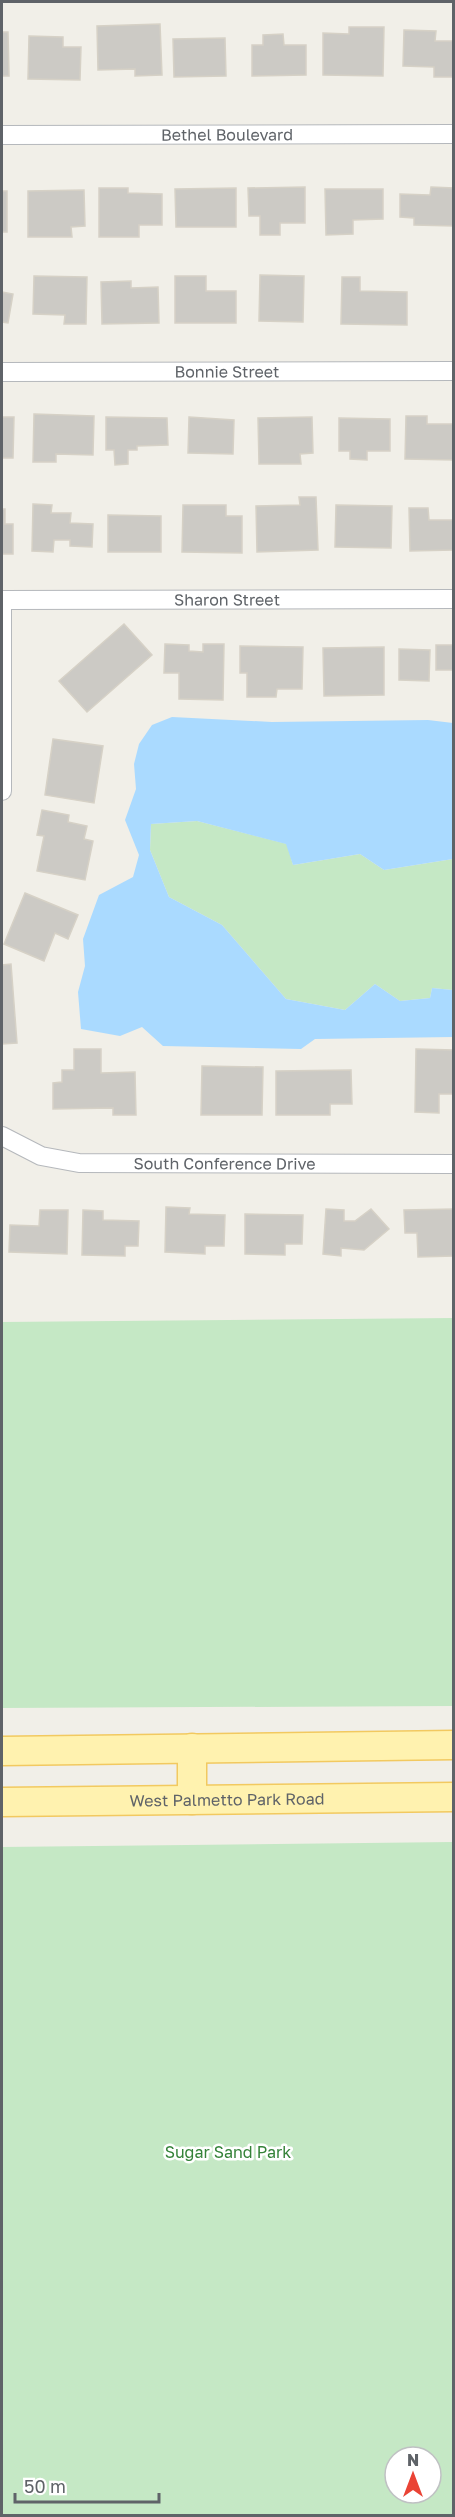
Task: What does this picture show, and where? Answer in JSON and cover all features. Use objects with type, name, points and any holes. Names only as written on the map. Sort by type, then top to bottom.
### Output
[{"type":"main road","points":[[2,1750],[453,1745]]},
{"type":"main road","points":[[192,1748],[192,1800]]},
{"type":"main road","name":"West Palmetto Park Road","points":[[2,1802],[453,1797]]},
{"type":"street","name":"Bethel Boulevard","points":[[2,135],[453,134]]},
{"type":"street","name":"Bonnie Street","points":[[2,372],[453,371]]},
{"type":"street","name":"Sharon Street","points":[[2,600],[453,599]]},
{"type":"street","points":[[2,600],[2,791]]},
{"type":"street","name":"South Conference Drive","points":[[2,1136],[41,1156],[79,1163],[453,1164]]},
{"type":"green space","points":[[197,821],[287,844],[293,865],[360,854],[384,870],[453,859],[453,990],[432,988],[430,998],[400,1001],[375,984],[345,1010],[286,999],[222,925],[169,897],[150,850],[151,824]]},
{"type":"green space","points":[[453,1318],[453,1706],[2,1708],[2,1322]]},
{"type":"green space","name":"Sugar Sand Park","points":[[453,1842],[453,2515],[2,2515],[2,1847]]},
{"type":"water","points":[[172,717],[272,722],[428,720],[453,723],[453,859],[384,870],[360,854],[293,865],[286,844],[197,821],[151,824],[150,850],[169,897],[222,925],[286,999],[345,1010],[375,984],[400,1001],[430,998],[432,988],[453,990],[453,1037],[315,1039],[301,1049],[163,1046],[142,1027],[120,1036],[81,1029],[78,992],[85,966],[83,939],[99,895],[133,877],[139,855],[125,820],[136,789],[134,764],[139,744],[152,725]]},
{"type":"building","points":[[160,24],[162,75],[135,76],[135,69],[98,70],[97,26]]},
{"type":"building","points":[[349,27],[384,27],[383,76],[323,75],[323,33],[349,34]]},
{"type":"building","points":[[404,30],[436,31],[435,41],[454,41],[453,77],[434,77],[434,67],[403,66]]},
{"type":"building","points":[[2,32],[8,32],[9,76],[2,76]]},
{"type":"building","points":[[283,34],[284,45],[306,45],[306,75],[252,76],[252,45],[263,45],[263,35]]},
{"type":"building","points":[[29,36],[63,37],[63,47],[81,47],[80,80],[28,79]]},
{"type":"building","points":[[225,38],[226,76],[174,77],[173,39]]},
{"type":"building","points":[[305,187],[305,223],[280,223],[280,235],[260,235],[260,216],[249,216],[248,188]]},
{"type":"building","points":[[431,187],[454,188],[454,226],[414,225],[414,218],[400,217],[400,194],[430,195]]},
{"type":"building","points":[[99,188],[128,188],[128,193],[162,194],[162,225],[139,225],[139,237],[99,237]]},
{"type":"building","points":[[236,188],[236,227],[176,227],[175,189]]},
{"type":"building","points":[[325,189],[383,189],[383,219],[353,220],[353,234],[326,235]]},
{"type":"building","points":[[84,190],[85,226],[71,227],[72,237],[28,237],[28,191]]},
{"type":"building","points":[[2,191],[7,191],[7,232],[2,232]]},
{"type":"building","points":[[260,275],[304,276],[303,322],[259,321]]},
{"type":"building","points":[[34,276],[87,277],[86,324],[64,324],[65,315],[33,314]]},
{"type":"building","points":[[175,276],[206,276],[206,291],[236,291],[236,323],[175,323]]},
{"type":"building","points":[[342,277],[360,277],[360,291],[407,292],[407,325],[341,324]]},
{"type":"building","points":[[131,281],[131,288],[158,287],[159,323],[102,324],[101,282]]},
{"type":"building","points":[[2,292],[13,294],[8,323],[2,322]]},
{"type":"building","points":[[34,414],[94,416],[93,455],[56,454],[56,462],[33,462]]},
{"type":"building","points":[[406,416],[427,416],[427,424],[454,424],[454,460],[405,459]]},
{"type":"building","points":[[2,417],[14,417],[13,458],[2,458]]},
{"type":"building","points":[[106,417],[167,418],[168,445],[137,446],[137,450],[128,450],[128,464],[115,465],[114,450],[106,450]]},
{"type":"building","points":[[189,417],[234,420],[233,454],[188,453]]},
{"type":"building","points":[[312,417],[313,453],[300,454],[301,464],[259,464],[258,418]]},
{"type":"building","points":[[339,418],[390,419],[390,451],[367,451],[367,460],[350,459],[350,451],[339,451]]},
{"type":"building","points":[[299,497],[316,497],[318,550],[257,552],[256,506],[300,505]]},
{"type":"building","points":[[33,504],[52,505],[51,513],[71,513],[70,523],[93,524],[92,547],[70,546],[70,540],[54,540],[53,552],[32,551]]},
{"type":"building","points":[[183,505],[226,505],[226,516],[242,516],[242,553],[182,552]]},
{"type":"building","points":[[336,505],[392,506],[391,548],[335,547]]},
{"type":"building","points":[[409,508],[428,508],[429,520],[454,520],[454,550],[410,551]]},
{"type":"building","points":[[2,509],[5,509],[5,524],[13,524],[13,554],[2,554]]},
{"type":"building","points":[[108,515],[161,516],[161,552],[108,552]]},
{"type":"building","points":[[124,624],[152,655],[87,712],[59,681]]},
{"type":"building","points":[[165,644],[189,645],[189,651],[203,652],[203,644],[224,644],[223,700],[179,699],[179,673],[164,673]]},
{"type":"building","points":[[436,645],[454,645],[454,670],[436,670]]},
{"type":"building","points":[[240,646],[303,647],[302,689],[277,689],[276,697],[247,697],[247,673],[240,673]]},
{"type":"building","points":[[384,647],[384,695],[324,696],[323,648]]},
{"type":"building","points":[[399,649],[430,650],[429,681],[399,680]]},
{"type":"building","points":[[53,739],[103,746],[94,803],[45,795]]},
{"type":"building","points":[[42,810],[69,815],[68,822],[87,826],[84,839],[93,841],[85,880],[37,871],[44,836],[37,835]]},
{"type":"building","points":[[25,893],[78,915],[68,939],[55,933],[44,961],[4,944]]},
{"type":"building","points":[[11,964],[17,1043],[2,1044],[2,965]]},
{"type":"building","points":[[74,1049],[101,1049],[101,1073],[135,1072],[136,1115],[113,1115],[113,1108],[53,1109],[53,1083],[62,1082],[62,1070],[74,1070]]},
{"type":"building","points":[[416,1049],[454,1050],[454,1094],[439,1094],[439,1113],[415,1112]]},
{"type":"building","points":[[202,1066],[263,1067],[262,1115],[201,1115]]},
{"type":"building","points":[[351,1070],[352,1104],[330,1104],[330,1115],[276,1115],[276,1071]]},
{"type":"building","points":[[166,1207],[190,1208],[189,1214],[225,1215],[224,1246],[205,1246],[205,1254],[165,1252]]},
{"type":"building","points":[[326,1209],[344,1210],[344,1221],[355,1221],[371,1209],[389,1229],[364,1250],[341,1248],[341,1256],[323,1254]]},
{"type":"building","points":[[454,1209],[454,1256],[418,1257],[417,1233],[405,1233],[404,1210]]},
{"type":"building","points":[[40,1210],[68,1210],[67,1254],[9,1252],[10,1225],[39,1226]]},
{"type":"building","points":[[83,1210],[103,1211],[103,1220],[139,1221],[138,1246],[125,1246],[125,1256],[82,1255]]},
{"type":"building","points":[[245,1214],[303,1215],[302,1244],[285,1244],[285,1255],[245,1254]]}]
